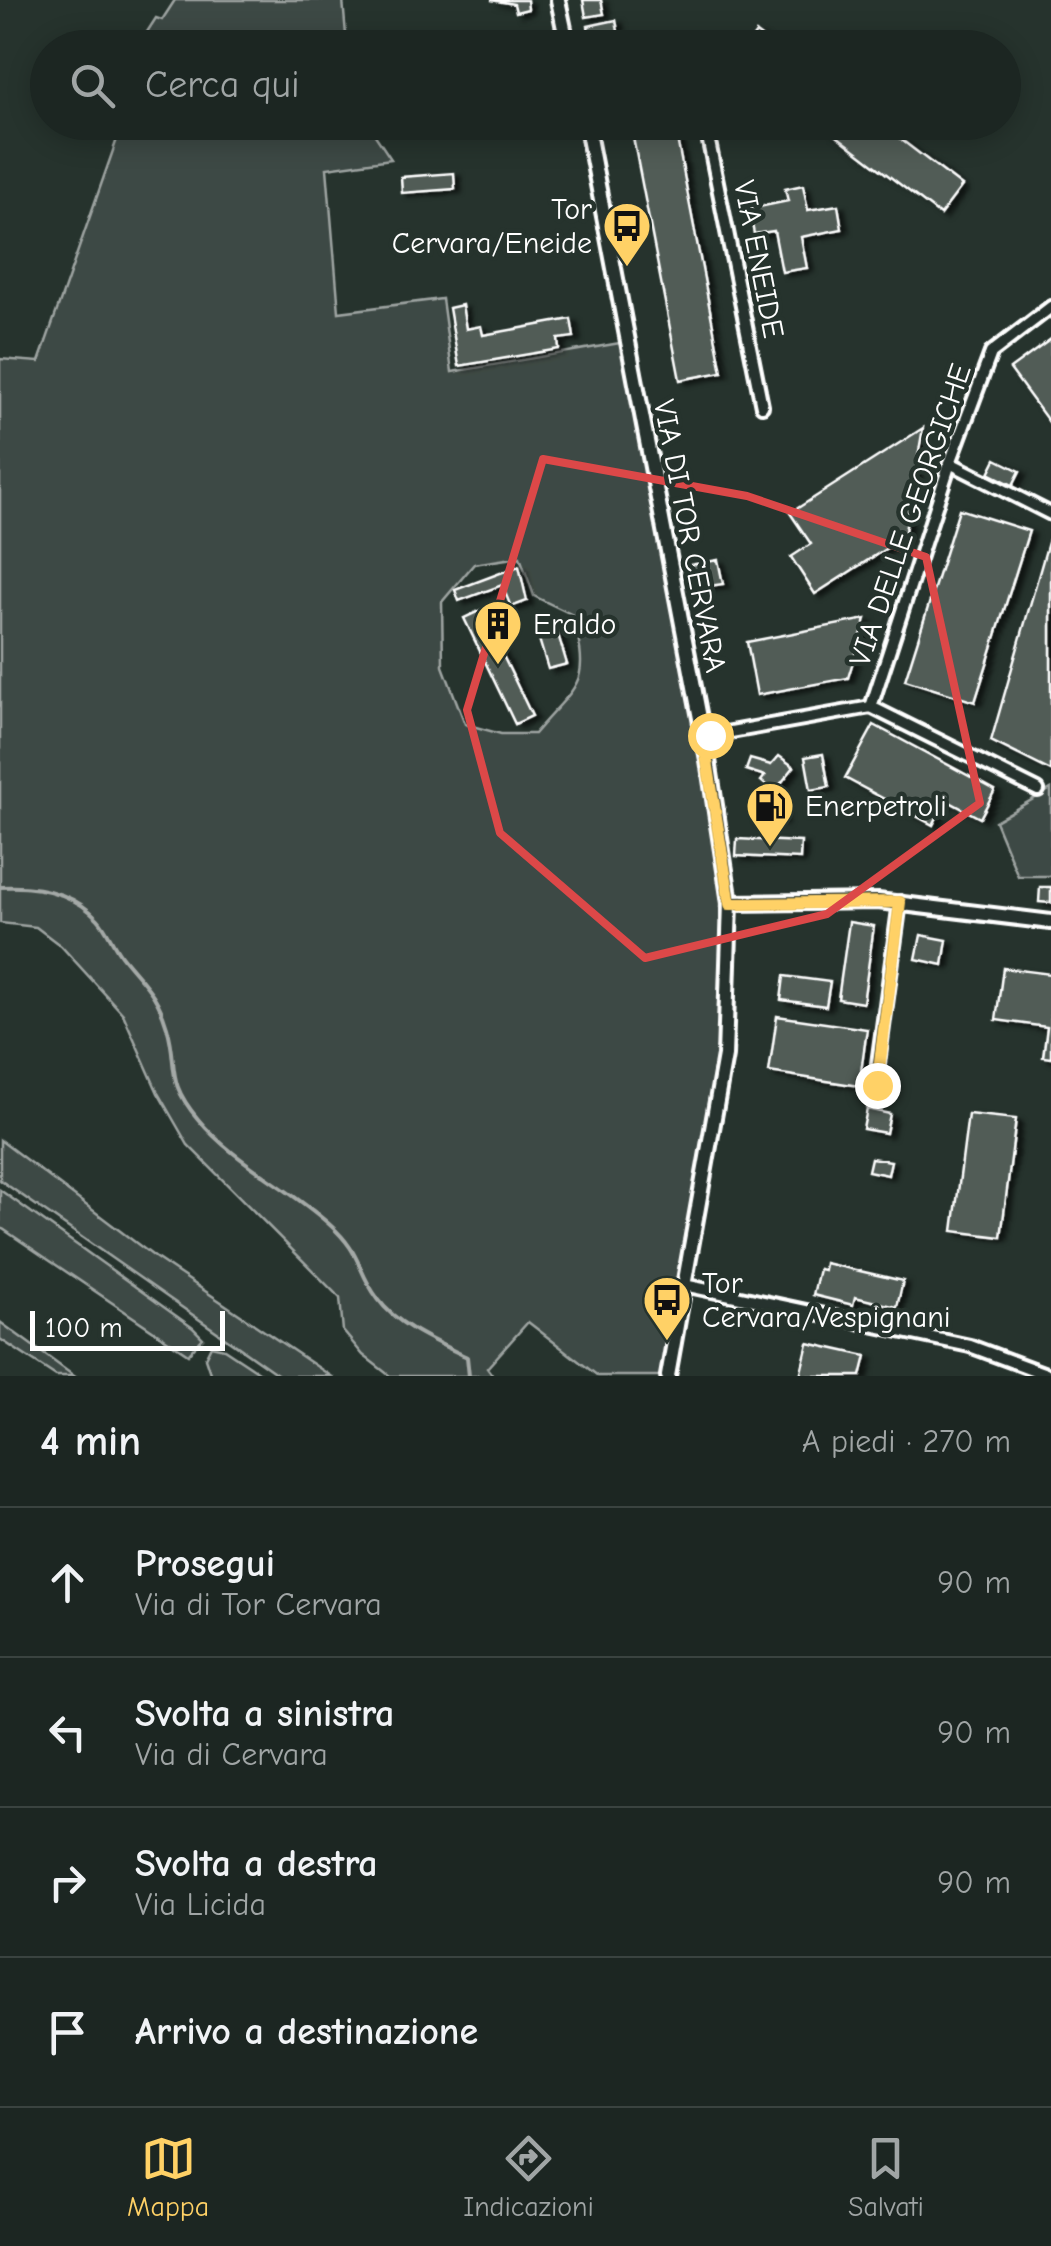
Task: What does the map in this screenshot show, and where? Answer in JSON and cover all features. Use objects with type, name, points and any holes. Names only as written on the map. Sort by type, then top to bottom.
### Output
[{"type":"street","points":[[558,0],[564,30]]},
{"type":"street","name":"VIA DI TOR CERVARA","points":[[589,140],[703,736],[730,904],[725,1056],[668,1376]]},
{"type":"street","name":"VIA ENEIDE","points":[[709,140],[762,406]]},
{"type":"street","name":"VIA DELLE GEORGICHE","points":[[871,707],[950,462],[991,353],[1051,307]]},
{"type":"street","points":[[950,462],[1051,514]]},
{"type":"street","points":[[703,736],[871,707],[1038,790]]},
{"type":"street","points":[[888,1096],[879,1089],[877,1071],[900,902]]},
{"type":"street","points":[[730,904],[900,902],[1051,922]]},
{"type":"street","points":[[684,1285],[970,1346],[1051,1376]]},
{"type":"highlighted area","points":[[543,459],[747,496],[926,557],[980,803],[827,914],[645,958],[500,833],[467,710]]},
{"type":"shaded area","points":[[175,0],[343,0],[346,30],[148,30],[156,18],[162,20]]},
{"type":"shaded area","points":[[117,140],[378,140],[391,159],[327,168],[339,312],[442,299],[452,372],[620,343],[713,820],[721,902],[724,993],[717,1068],[663,1376],[598,1376],[528,1322],[487,1368],[493,1376],[390,1376],[363,1355],[343,1331],[340,1298],[188,1145],[158,1093],[123,1014],[61,946],[36,927],[0,923],[0,359],[39,362]],"holes":[[[520,557],[534,596],[573,615],[581,657],[577,682],[534,734],[501,734],[465,724],[443,666],[442,602],[474,564]]]},
{"type":"shaded area","points":[[1051,789],[1051,876],[1018,876],[995,821]]},
{"type":"shaded area","points":[[0,1140],[156,1258],[331,1376],[280,1376],[0,1180]]},
{"type":"shaded area","points":[[0,1190],[203,1338],[188,1354],[0,1227]]},
{"type":"shaded area","points":[[0,1322],[74,1376],[56,1376],[0,1339]]},
{"type":"shaded area","points":[[211,1346],[224,1349],[265,1376],[211,1376],[205,1358]]},
{"type":"building","points":[[491,0],[527,0],[528,9],[516,12],[514,4]]},
{"type":"building","points":[[583,0],[601,0],[604,14],[586,17]]},
{"type":"building","points":[[616,20],[618,30],[589,30],[588,26]]},
{"type":"building","points":[[634,140],[677,140],[722,372],[680,380]]},
{"type":"building","points":[[842,140],[902,140],[962,186],[940,215]]},
{"type":"building","points":[[454,173],[455,189],[402,193],[401,177]]},
{"type":"building","points":[[803,185],[808,210],[838,205],[842,229],[801,237],[807,268],[782,272],[774,231],[754,234],[749,209],[788,201],[785,189]]},
{"type":"building","points":[[462,305],[466,329],[481,326],[483,335],[571,319],[574,337],[558,339],[559,349],[459,366],[449,308]]},
{"type":"building","points":[[1051,339],[1051,425],[1010,369]]},
{"type":"building","points":[[923,428],[904,537],[815,594],[791,557],[811,544],[790,513]]},
{"type":"building","points":[[996,459],[1020,471],[1013,485],[989,473]]},
{"type":"building","points":[[959,509],[1029,531],[975,702],[905,680]]},
{"type":"building","points":[[1051,540],[1051,771],[991,741]]},
{"type":"building","points":[[718,560],[723,584],[689,589],[684,566]]},
{"type":"building","name":"Eraldo","points":[[519,566],[527,601],[511,607],[502,585],[459,601],[455,590]]},
{"type":"building","name":"Eraldo","points":[[481,610],[532,716],[515,724],[464,618]]},
{"type":"building","points":[[866,619],[848,678],[757,695],[747,642]]},
{"type":"building","name":"Eraldo","points":[[554,621],[567,664],[548,669],[535,626]]},
{"type":"building","points":[[874,725],[995,790],[980,818],[946,800],[933,825],[845,778]]},
{"type":"building","points":[[823,754],[829,787],[811,790],[805,757]]},
{"type":"building","points":[[779,756],[794,767],[774,792],[761,781],[765,776],[746,770],[750,759],[771,765]]},
{"type":"building","points":[[761,802],[761,809],[781,809],[781,821],[750,817],[749,803]]},
{"type":"building","points":[[737,839],[801,842],[800,859],[736,856]]},
{"type":"building","points":[[1040,887],[1051,887],[1051,903],[1039,902]]},
{"type":"building","points":[[849,922],[874,926],[863,1003],[838,999]]},
{"type":"building","points":[[921,935],[947,940],[943,965],[916,959]]},
{"type":"building","points":[[1003,968],[1051,974],[1051,1058],[1043,1057],[1047,1027],[996,1020]]},
{"type":"building","points":[[784,976],[830,982],[826,1006],[781,1000]]},
{"type":"building","points":[[777,1016],[867,1029],[859,1086],[769,1072]]},
{"type":"building","points":[[867,1109],[890,1114],[886,1133],[863,1129]]},
{"type":"building","points":[[968,1114],[1016,1119],[1001,1237],[953,1231]]},
{"type":"building","points":[[871,1158],[891,1161],[888,1175],[868,1171]]},
{"type":"building","points":[[825,1263],[903,1281],[897,1307],[855,1297],[853,1305],[813,1295],[819,1269],[824,1270]]},
{"type":"building","points":[[808,1343],[866,1356],[861,1376],[800,1376]]},
{"type":"waterway","points":[[0,887],[26,887],[65,896],[98,919],[159,1006],[167,1027],[176,1083],[198,1119],[227,1148],[329,1224],[348,1244],[386,1309],[419,1333],[467,1357],[469,1376]]},
{"type":"place","name":"Tor Cervara/Eneide","points":[[627,268]]},
{"type":"place","name":"Eraldo","points":[[498,666]]},
{"type":"place","name":"Enerpetroli","points":[[770,848]]},
{"type":"place","name":"Tor Cervara/Vespignani","points":[[667,1342]]},
{"type":"route","points":[[710,735],[703,736],[730,904],[900,902],[877,1085]]}]
